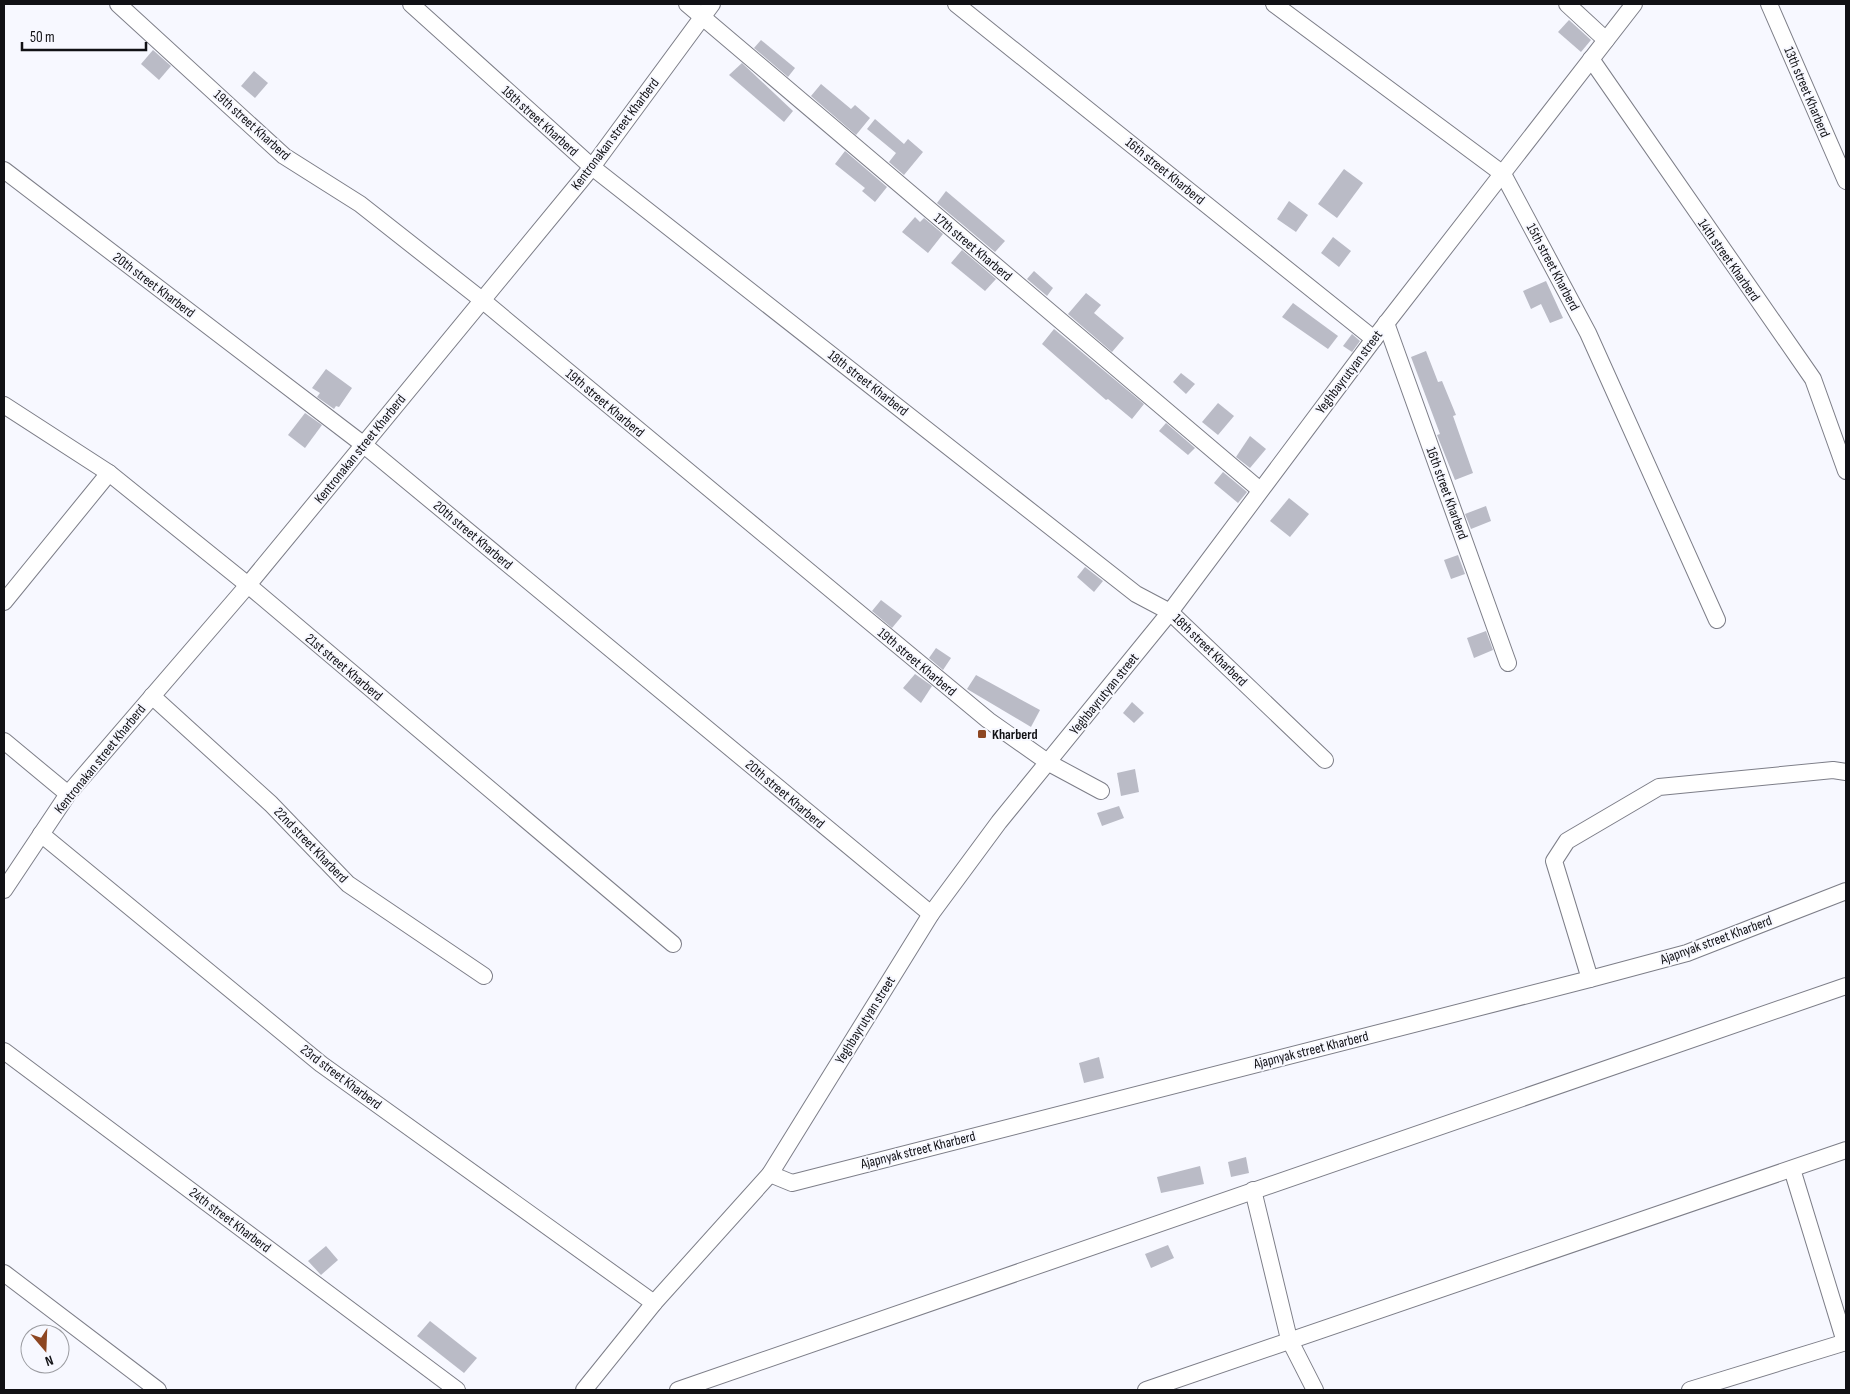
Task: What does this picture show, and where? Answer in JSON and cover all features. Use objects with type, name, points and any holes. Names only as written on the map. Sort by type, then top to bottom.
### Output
[{"type":"street","name":"19th street Kharberd","points":[[118,4],[284,156],[360,204],[482,300],[988,720],[1049,763],[1101,791]]},
{"type":"street","name":"18th street Kharberd","points":[[411,4],[592,167],[1136,594],[1170,612],[1325,760]]},
{"type":"street","name":"17th street Kharberd","points":[[687,4],[707,10],[1260,490]]},
{"type":"street","name":"16th street Kharberd","points":[[956,4],[1374,339]]},
{"type":"street","name":"15th street Kharberd","points":[[1274,4],[1503,174],[1588,333],[1717,620]]},
{"type":"street","points":[[1567,4],[1606,40]]},
{"type":"street","name":"Yeghbayrutyan street","points":[[584,1390],[654,1303],[770,1174],[931,914],[999,822],[1049,763],[1170,612],[1386,323],[1634,4]]},
{"type":"street","name":"13th street Kharberd","points":[[1769,4],[1846,180]]},
{"type":"street","name":"Kentronakan street Kharberd","points":[[4,890],[68,794],[248,586],[592,167],[707,10]]},
{"type":"street","name":"14th street Kharberd","points":[[1591,59],[1813,379],[1846,471]]},
{"type":"street","name":"20th street Kharberd","points":[[4,170],[364,445],[931,914]]},
{"type":"street","name":"16th street Kharberd","points":[[1386,323],[1508,663]]},
{"type":"street","name":"21st street Kharberd","points":[[4,405],[110,473],[248,586],[672,944]]},
{"type":"street","points":[[4,602],[110,473]]},
{"type":"street","name":"22nd street Kharberd","points":[[152,696],[271,804],[348,884],[484,976]]},
{"type":"street","points":[[4,741],[68,794]]},
{"type":"street","points":[[1590,979],[1554,861],[1567,841],[1659,787],[1832,770],[1846,772]]},
{"type":"street","name":"23rd street Kharberd","points":[[41,834],[321,1064],[654,1303]]},
{"type":"street","name":"Ajapnyak street Kharberd","points":[[770,1174],[792,1183],[1590,979],[1687,953],[1846,891]]},
{"type":"street","points":[[678,1390],[1846,986]]},
{"type":"street","name":"24th street Kharberd","points":[[4,1051],[457,1390]]},
{"type":"street","points":[[1146,1390],[1846,1150]]},
{"type":"street","points":[[1690,1390],[1846,1342],[1792,1168]]},
{"type":"street","points":[[1253,1190],[1289,1340],[1315,1390]]},
{"type":"street","points":[[4,1272],[158,1390]]},
{"type":"building","points":[[1569,20],[1591,40],[1581,52],[1558,32]]},
{"type":"building","points":[[761,40],[795,68],[788,77],[754,48]]},
{"type":"building","points":[[153,50],[171,66],[159,80],[141,64]]},
{"type":"building","points":[[742,63],[793,111],[784,122],[729,75]]},
{"type":"building","points":[[254,71],[268,83],[255,98],[241,86]]},
{"type":"building","points":[[821,84],[851,109],[855,105],[870,118],[856,135],[811,96]]},
{"type":"building","points":[[875,119],[904,144],[908,139],[923,152],[904,175],[889,162],[896,153],[867,129]]},
{"type":"building","points":[[845,151],[887,187],[875,202],[862,191],[865,188],[835,164]]},
{"type":"building","points":[[1344,169],[1363,183],[1337,218],[1318,204]]},
{"type":"building","points":[[946,191],[1005,241],[995,252],[937,203]]},
{"type":"building","points":[[1289,201],[1308,215],[1296,232],[1277,219]]},
{"type":"building","points":[[915,217],[920,222],[924,218],[943,234],[928,253],[902,232]]},
{"type":"building","points":[[1333,237],[1351,251],[1339,267],[1321,253]]},
{"type":"building","points":[[962,250],[996,279],[985,291],[951,263]]},
{"type":"building","points":[[1034,271],[1053,288],[1047,296],[1027,279]]},
{"type":"building","points":[[1546,281],[1563,318],[1550,323],[1541,304],[1531,309],[1523,291]]},
{"type":"building","points":[[1086,293],[1101,305],[1094,313],[1124,338],[1112,352],[1068,314]]},
{"type":"building","points":[[1293,303],[1338,336],[1328,349],[1282,317]]},
{"type":"building","points":[[1054,329],[1144,404],[1132,419],[1108,399],[1106,400],[1042,344]]},
{"type":"building","points":[[1352,334],[1360,341],[1352,352],[1343,346]]},
{"type":"building","points":[[1426,351],[1438,382],[1442,381],[1456,415],[1453,416],[1473,473],[1455,480],[1437,435],[1440,434],[1411,357]]},
{"type":"building","points":[[326,369],[352,388],[339,407],[336,406],[334,409],[317,397],[320,393],[312,388]]},
{"type":"building","points":[[1181,373],[1195,384],[1186,394],[1173,382]]},
{"type":"building","points":[[1218,403],[1234,416],[1218,435],[1202,422]]},
{"type":"building","points":[[305,413],[322,425],[305,448],[288,435]]},
{"type":"building","points":[[1166,423],[1195,448],[1188,455],[1159,431]]},
{"type":"building","points":[[1250,436],[1266,449],[1250,468],[1236,457]]},
{"type":"building","points":[[1223,472],[1247,492],[1238,503],[1214,483]]},
{"type":"building","points":[[1289,498],[1309,514],[1290,537],[1270,521]]},
{"type":"building","points":[[1486,506],[1491,521],[1471,529],[1465,514]]},
{"type":"building","points":[[1458,555],[1465,574],[1451,579],[1444,560]]},
{"type":"building","points":[[1085,567],[1103,581],[1094,592],[1077,577]]},
{"type":"building","points":[[881,600],[902,616],[892,628],[872,611]]},
{"type":"building","points":[[1486,631],[1493,650],[1474,658],[1467,638]]},
{"type":"building","points":[[936,648],[951,658],[943,670],[929,658]]},
{"type":"building","points":[[915,674],[932,686],[921,703],[903,688]]},
{"type":"building","points":[[976,675],[1040,710],[1031,727],[967,689]]},
{"type":"building","points":[[1132,702],[1144,713],[1134,723],[1123,713]]},
{"type":"building","points":[[1135,769],[1139,792],[1121,796],[1117,773]]},
{"type":"building","points":[[1119,806],[1124,818],[1102,826],[1097,813]]},
{"type":"building","points":[[1099,1057],[1104,1078],[1084,1083],[1079,1063]]},
{"type":"building","points":[[1246,1157],[1249,1173],[1231,1177],[1228,1162]]},
{"type":"building","points":[[1200,1166],[1204,1184],[1161,1193],[1157,1177]]},
{"type":"building","points":[[1168,1245],[1174,1258],[1151,1268],[1145,1254]]},
{"type":"building","points":[[326,1246],[338,1260],[321,1275],[308,1261]]},
{"type":"building","points":[[430,1321],[477,1358],[464,1373],[417,1336]]},
{"type":"place","name":"Kharberd","points":[[982,734]]}]
